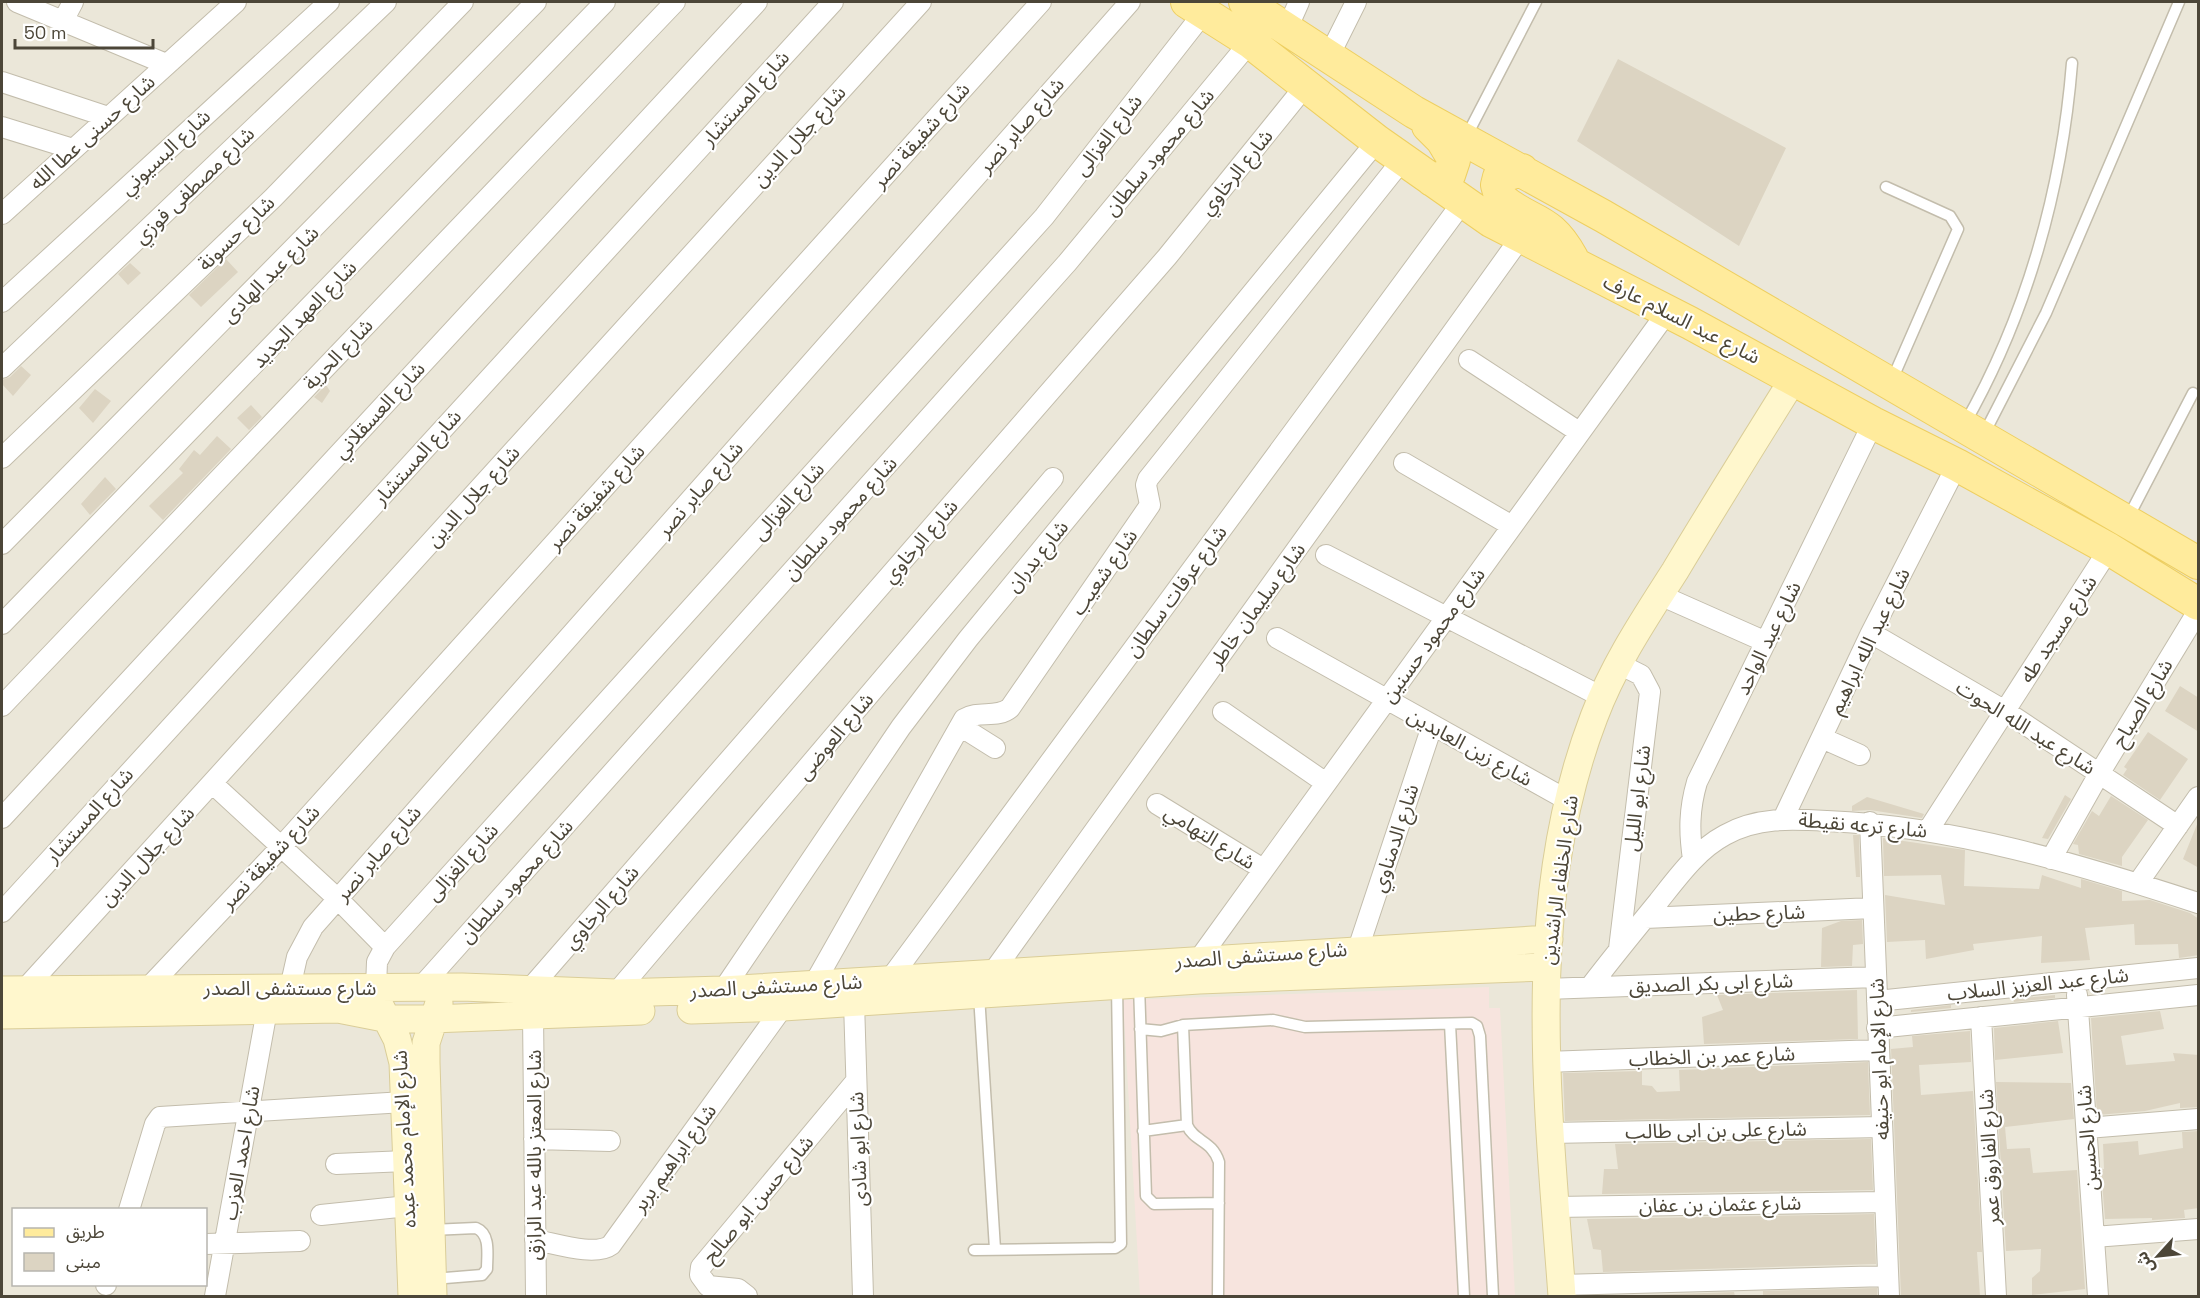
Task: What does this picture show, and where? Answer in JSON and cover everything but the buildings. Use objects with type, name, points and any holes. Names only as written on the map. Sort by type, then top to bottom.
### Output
[{"type":"main road","points":[[1248,2],[1293,15],[1329,56],[1414,112],[1522,170],[2199,562]]},
{"type":"main road","name":"شارع عبد السلام عارف","points":[[1196,6],[1250,42],[1377,141],[1462,203],[1521,237],[1668,311],[1874,423],[1957,465],[2109,549],[2199,604]]},
{"type":"main road","points":[[1414,112],[1442,140],[1454,160],[1449,175],[1432,180]]},
{"type":"main road","points":[[1522,170],[1499,177],[1497,185],[1501,199],[1557,234],[1575,264]]},
{"type":"main road","name":"شارع الخلفاء الراشدين","points":[[1562,1291],[1546,1062],[1546,978],[1556,873],[1569,801],[1594,717],[1617,663],[1794,378]]},
{"type":"main road","name":"شارع مستشفى الصدر","points":[[2,1015],[267,1010],[351,999],[376,987],[441,987],[530,1003],[783,1007],[854,1002],[986,983],[1199,959],[1549,939]]},
{"type":"main road","name":"شارع مستشفى الصدر","points":[[13,990],[290,988],[351,999],[389,1019],[445,1019],[530,1003],[616,993],[723,990],[890,979],[1128,985],[1546,978]]},
{"type":"main road","name":"شارع الإمام محمد عبده","points":[[376,987],[378,1001],[415,1063],[431,1230],[433,1288]]},
{"type":"main road","name":"شارع الإمام محمد عبده","points":[[412,1296],[404,1102],[415,1063],[426,1043],[445,1019],[440,1003],[441,987]]},
{"type":"street","points":[[17,2],[166,64]]},
{"type":"street","points":[[63,21],[74,2]]},
{"type":"street","name":"شارع حسنى عطا الله","points":[[3,211],[236,2]]},
{"type":"street","name":"شارع البسيوني","points":[[2,302],[329,2]]},
{"type":"street","name":"شارع مصطفى فوزي","points":[[2,368],[386,2]]},
{"type":"street","name":"شارع حسونة","points":[[2,458],[273,198],[463,2]]},
{"type":"street","name":"شارع عبد الهادى","points":[[2,544],[536,2]]},
{"type":"street","name":"شارع العهد الجديد","points":[[2,624],[605,2]]},
{"type":"street","name":"شارع الحرية","points":[[2,706],[675,2]]},
{"type":"street","name":"شارع العسقلاني","points":[[2,818],[757,2]]},
{"type":"street","name":"شارع المستشار","points":[[2,912],[833,2]]},
{"type":"street","name":"شارع جلال الدين","points":[[13,990],[213,784],[921,2]]},
{"type":"street","name":"شارع شفيقة نصر","points":[[147,989],[281,847],[1041,2]]},
{"type":"street","name":"شارع صابر نصر","points":[[290,988],[297,957],[313,927],[1130,2]]},
{"type":"street","points":[[1329,56],[1356,2]]},
{"type":"street","name":"شارع الغزالى","points":[[376,987],[377,962],[385,947],[1044,217],[1196,6]]},
{"type":"street","name":"شارع محمود سلطان","points":[[441,987],[1067,264],[1250,42]]},
{"type":"street","points":[[2,82],[108,117]]},
{"type":"street","name":"شارع الرخاوي","points":[[530,1003],[1167,257],[1306,85]]},
{"type":"street","points":[[2,127],[73,149]]},
{"type":"street","name":"شارع بدران","points":[[723,990],[901,727],[961,648],[1377,141]]},
{"type":"street","name":"شارع شعيب","points":[[960,726],[968,716],[1002,713],[1010,708],[1150,505],[1146,485],[1148,479],[1403,159]]},
{"type":"street","name":"شارع عرفات سلطان","points":[[890,979],[1462,203]]},
{"type":"street","name":"شارع سليمان خاطر","points":[[986,983],[1521,237]]},
{"type":"street","name":"شارع محمود حسنين","points":[[1199,959],[1668,311]]},
{"type":"street","points":[[1469,360],[1580,432]]},
{"type":"street","name":"شارع عبد الواحد","points":[[1693,859],[1689,822],[1690,804],[1696,782],[1874,423]]},
{"type":"street","points":[[1404,463],[1512,526]]},
{"type":"street","name":"شارع عبد الله ابراهيم","points":[[1782,819],[1871,633],[1957,465]]},
{"type":"street","name":"شارع العوضى","points":[[616,993],[1053,478]]},
{"type":"street","name":"شارع مسجد طه","points":[[1929,830],[2109,549]]},
{"type":"street","points":[[1326,555],[1602,697]]},
{"type":"street","points":[[1660,595],[1766,642]]},
{"type":"street","name":"شارع الصباح","points":[[2051,859],[2099,774],[2199,611]]},
{"type":"street","name":"شارع عبد الله الحوت","points":[[1871,633],[2005,711],[2178,826]]},
{"type":"street","name":"شارع زين العابدين","points":[[1277,638],[1569,801]]},
{"type":"street","name":"شارع ابو الليل","points":[[1617,663],[1641,675],[1650,692],[1619,949]]},
{"type":"street","points":[[1223,712],[1326,783]]},
{"type":"street","points":[[814,984],[960,726],[995,748]]},
{"type":"street","name":"شارع الدمناوي","points":[[1358,949],[1432,726]]},
{"type":"street","points":[[1821,738],[1860,755]]},
{"type":"street","points":[[213,784],[338,899],[385,947]]},
{"type":"street","points":[[2138,883],[2199,797]]},
{"type":"street","name":"شارع التهامي","points":[[1157,804],[1263,869]]},
{"type":"street","name":"شارع ترعه نقيطة","points":[[1590,987],[1693,859],[1708,846],[1743,826],[1782,819],[1870,822],[1929,830],[2051,859],[2199,903]]},
{"type":"street","name":"شارع الإمام ابو حنيفه","points":[[1870,822],[1889,1296]]},
{"type":"street","name":"شارع حطين","points":[[1645,918],[1874,908]]},
{"type":"street","name":"شارع عبد العزيز السلاب","points":[[1877,1001],[2199,968]]},
{"type":"street","name":"شارع ابى بكر الصديق","points":[[1546,978],[1590,987],[1876,977]]},
{"type":"street","name":"شارع الحسين","points":[[2076,980],[2098,1296]]},
{"type":"street","name":"شارع عبد العزيز السلاب","points":[[1877,1028],[2199,995]]},
{"type":"street","name":"شارع ابو شادى","points":[[854,1002],[863,1296]]},
{"type":"street","name":"شارع المعتز بالله عبد الرازق","points":[[530,1003],[536,1296]]},
{"type":"street","name":"شارع ابراهيم بربر","points":[[535,1240],[592,1251],[605,1250],[783,1007]]},
{"type":"street","name":"شارع احمد العزب","points":[[215,1296],[215,1244],[249,1111],[267,1010]]},
{"type":"street","name":"شارع الفاروق عمر","points":[[1982,1017],[1996,1296]]},
{"type":"street","name":"شارع عمر بن الخطاب","points":[[1546,1062],[1878,1050]]},
{"type":"street","name":"شارع حسن ابو صالح","points":[[747,1296],[738,1289],[708,1286],[700,1275],[701,1267],[856,1081]]},
{"type":"street","points":[[129,1208],[155,1124],[163,1116],[404,1102]]},
{"type":"street","points":[[2086,1128],[2199,1119]]},
{"type":"street","name":"شارع على بن ابى طالب","points":[[1550,1133],[1882,1127]]},
{"type":"street","points":[[534,1139],[610,1141]]},
{"type":"street","points":[[336,1164],[406,1161]]},
{"type":"street","name":"شارع عثمان بن عفان","points":[[1556,1206],[1885,1202]]},
{"type":"street","points":[[321,1215],[408,1206]]},
{"type":"street","points":[[2094,1237],[2199,1229]]},
{"type":"street","points":[[215,1244],[300,1241]]},
{"type":"street","points":[[1562,1291],[1888,1276]]},
{"type":"lane","points":[[1465,139],[1536,2]]},
{"type":"lane","points":[[1973,431],[2046,313],[2179,2]]},
{"type":"lane","points":[[1973,431],[2010,334],[2050,208],[2068,108],[2072,63]]},
{"type":"lane","points":[[1886,187],[1950,216],[1958,229],[1891,383]]},
{"type":"lane","points":[[2127,520],[2193,393]]},
{"type":"lane","points":[[986,983],[995,1250]]},
{"type":"lane","points":[[1128,985],[1140,1029],[1144,1189],[1149,1201],[1154,1204],[1219,1203]]},
{"type":"lane","points":[[974,1250],[1115,1248],[1121,1244],[1128,985]]},
{"type":"lane","points":[[1140,1029],[1161,1031],[1183,1025],[1273,1020],[1305,1027],[1472,1023],[1480,1031],[1493,1296]]},
{"type":"lane","points":[[1450,1024],[1464,1296]]},
{"type":"lane","points":[[1183,1025],[1187,1125],[1195,1137],[1210,1145],[1219,1162],[1218,1296]]},
{"type":"lane","points":[[1143,1131],[1187,1125]]},
{"type":"lane","points":[[431,1230],[476,1228],[482,1230],[486,1235],[487,1269],[482,1275],[433,1288]]},
{"type":"shaded area","points":[[2,2],[2198,2],[2198,1296],[2,1296]]},
{"type":"shaded area","points":[[1489,987],[1489,1008],[1500,1008],[1515,1296],[1140,1296],[1123,1000]]}]
